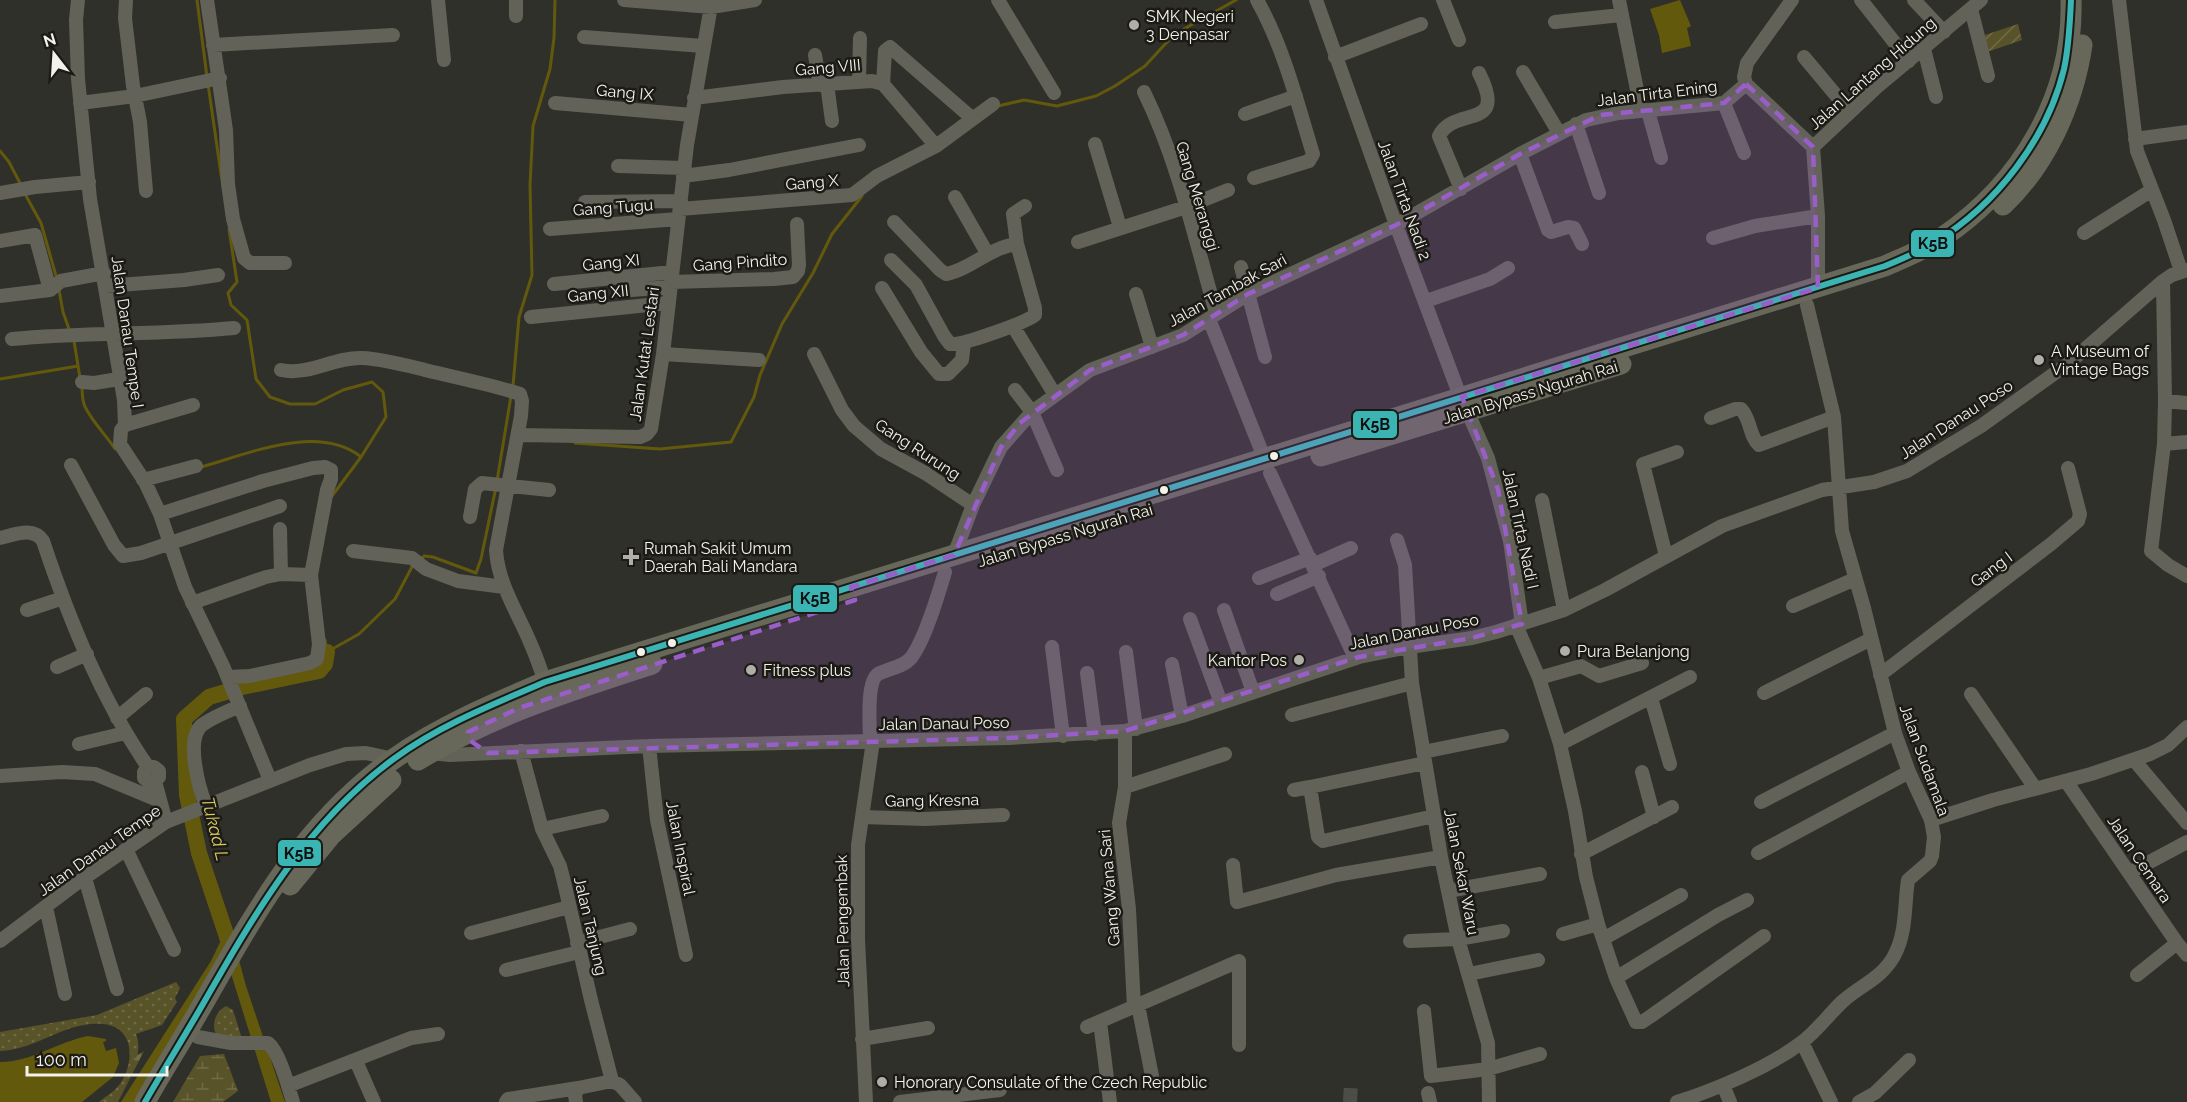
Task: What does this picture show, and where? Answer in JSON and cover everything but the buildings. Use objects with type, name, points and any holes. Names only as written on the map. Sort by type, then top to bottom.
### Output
[{"type":"highway","name":"Jalan Bypass Ngurah Rai","points":[[1813,297],[1931,244],[1972,216],[1990,200],[2028,152],[2053,104],[2069,43],[2072,0]]},
{"type":"highway","name":"Jalan Bypass Ngurah Rai","points":[[246,942],[331,835],[365,802],[405,768],[468,732],[519,708],[950,563],[1813,297],[1880,282],[1911,270],[1946,252],[1967,237],[2013,195],[2039,161],[2070,99],[2080,61],[2085,29],[2085,0]]},
{"type":"highway","name":"Jalan Bypass Ngurah Rai","points":[[145,1102],[246,942],[276,880],[302,845],[351,794],[394,759],[478,710],[545,682],[853,594]]},
{"type":"highway","name":"Jalan Bypass Ngurah Rai","points":[[161,1102],[198,1037],[209,1003]]},
{"type":"street","name":"Jalan Danau Tempe I","points":[[78,0],[76,20],[80,103],[93,219],[105,279],[123,400],[125,425],[121,430],[120,444],[143,480],[160,514],[192,603],[229,678],[270,780]]},
{"type":"street","points":[[207,0],[226,130],[228,184],[233,219],[244,258],[250,263],[285,262]]},
{"type":"street","points":[[438,0],[444,60]]},
{"type":"street","points":[[516,0],[516,16]]},
{"type":"street","points":[[624,0],[711,3],[755,0]]},
{"type":"street","points":[[998,0],[1054,93]]},
{"type":"street","points":[[1254,178],[1309,161],[1313,154],[1296,96],[1270,25],[1257,0]]},
{"type":"street","name":"Jalan Tirta Nadi 2","points":[[1316,0],[1396,225],[1465,404]]},
{"type":"street","points":[[1443,0],[1459,40]]},
{"type":"street","points":[[1620,0],[1621,15],[1644,111],[1660,158]]},
{"type":"street","points":[[1792,0],[1747,63],[1743,77],[1746,84],[1813,147],[1818,216],[1813,297]]},
{"type":"street","points":[[1861,0],[1909,61]]},
{"type":"street","points":[[1914,0],[1944,32]]},
{"type":"street","points":[[2119,0],[2135,139],[2151,190],[2184,271]]},
{"type":"street","name":"Jalan Kutat Lestari","points":[[518,440],[640,437],[647,434],[654,416],[683,172],[711,3]]},
{"type":"street","points":[[125,4],[146,190]]},
{"type":"street","points":[[1973,4],[1988,76]]},
{"type":"street","name":"Jalan Lantang Hidung","points":[[1813,147],[1973,4]]},
{"type":"street","points":[[1555,22],[1621,15]]},
{"type":"street","points":[[1335,57],[1421,24]]},
{"type":"street","points":[[213,45],[393,35]]},
{"type":"street","points":[[584,37],[703,46]]},
{"type":"street","points":[[859,80],[860,38]]},
{"type":"street","points":[[883,84],[885,51],[890,47],[973,119]]},
{"type":"street","points":[[1924,49],[1936,97]]},
{"type":"street","points":[[815,55],[832,121]]},
{"type":"street","points":[[1804,57],[1850,112]]},
{"type":"street","points":[[1523,72],[1559,133]]},
{"type":"street","points":[[1461,189],[1439,136],[1444,128],[1483,111],[1488,104],[1488,94],[1479,73]]},
{"type":"street","points":[[80,103],[135,96],[217,79]]},
{"type":"street","name":"Gang VIII","points":[[694,98],[859,80],[872,81],[883,84],[936,146]]},
{"type":"street","name":"Jalan Tirta Ening","points":[[1396,225],[1576,124],[1600,115],[1724,103],[1746,84]]},
{"type":"street","name":"Gang Meranggi","points":[[1144,92],[1154,112],[1178,178],[1212,316],[1267,466],[1355,658]]},
{"type":"street","points":[[1245,114],[1296,96]]},
{"type":"street","name":"Gang IX","points":[[555,103],[692,114]]},
{"type":"street","points":[[1724,103],[1744,153]]},
{"type":"street","name":"Gang X","points":[[680,210],[852,195],[878,176],[936,146],[993,104]]},
{"type":"street","points":[[1576,124],[1599,194]]},
{"type":"street","points":[[2135,139],[2187,132]]},
{"type":"street","points":[[1095,144],[1120,227]]},
{"type":"street","points":[[618,166],[683,172],[729,170],[859,145]]},
{"type":"street","points":[[1520,154],[1548,230],[1551,232],[1568,227],[1574,228],[1582,244]]},
{"type":"street","points":[[0,193],[89,182]]},
{"type":"street","points":[[1078,242],[1186,207],[1228,190]]},
{"type":"street","points":[[2084,232],[2151,190]]},
{"type":"street","points":[[955,197],[987,253]]},
{"type":"street","points":[[585,202],[680,210]]},
{"type":"street","points":[[891,260],[916,285],[948,342],[953,345],[1013,326],[1033,317],[1036,310],[1017,244],[1013,214],[1025,206]]},
{"type":"street","name":"Gang Tugu","points":[[550,229],[680,210]]},
{"type":"street","points":[[1713,238],[1755,226],[1818,216]]},
{"type":"street","points":[[894,222],[944,273],[949,274],[987,253],[1017,244]]},
{"type":"street","name":"Gang Pindito","points":[[671,281],[793,277],[799,265],[797,224]]},
{"type":"street","name":"Jalan Tambak Sari","points":[[950,563],[973,505],[1001,447],[1032,412],[1090,370],[1183,335],[1248,294],[1396,225]]},
{"type":"street","points":[[0,241],[34,235],[50,290]]},
{"type":"street","points":[[1241,267],[1265,357]]},
{"type":"street","points":[[1426,301],[1490,279],[1508,268]]},
{"type":"street","name":"Jalan Danau Poso","points":[[430,753],[450,755],[650,746],[1095,734],[1130,730],[1182,716],[1355,658],[1472,638],[1564,610],[1722,526],[1800,497],[1839,486],[1874,482],[1893,477],[1944,450],[2008,407],[2069,363],[2163,281],[2184,271]]},
{"type":"street","points":[[0,296],[50,290],[61,281],[184,280],[218,275]]},
{"type":"street","name":"Gang XI","points":[[554,284],[671,281]]},
{"type":"street","points":[[2163,281],[2164,444],[2151,551],[2168,565],[2187,576]]},
{"type":"street","points":[[631,283],[631,306]]},
{"type":"street","points":[[882,288],[921,352],[939,374],[948,374],[962,360],[964,343]]},
{"type":"street","points":[[1136,294],[1152,347]]},
{"type":"street","name":"Jalan Sudamala","points":[[1677,1102],[1723,1085],[1787,1052],[1802,1042],[1842,1002],[1885,970],[1894,956],[1903,930],[1908,880],[1932,856],[1934,837],[1931,820],[1909,772],[1895,733],[1842,531],[1834,417],[1813,297]]},
{"type":"street","name":"Gang XII","points":[[531,317],[668,303]]},
{"type":"street","points":[[1013,326],[1055,395]]},
{"type":"street","points":[[12,339],[81,333],[190,332],[234,328]]},
{"type":"street","points":[[663,354],[759,360]]},
{"type":"street","name":"Gang Rurung","points":[[814,354],[842,410],[854,426],[881,449],[925,473],[973,505]]},
{"type":"street","points":[[281,370],[302,371],[343,358],[364,358],[519,394],[522,401],[518,440],[502,485],[496,550],[497,567],[545,682]]},
{"type":"street","points":[[82,382],[94,384],[119,379]]},
{"type":"street","points":[[1015,390],[1032,412],[1057,470]]},
{"type":"street","points":[[2165,401],[2187,403]]},
{"type":"street","name":"Jalan Tirta Nadi I","points":[[1465,404],[1488,458],[1498,489],[1510,541],[1519,625],[1560,744],[1575,811],[1581,854],[1598,924],[1632,1017],[1636,1022],[1642,1022],[1764,936]]},
{"type":"street","points":[[125,425],[193,405]]},
{"type":"street","points":[[1712,418],[1741,409],[1755,442],[1759,445],[1834,417]]},
{"type":"street","points":[[2164,444],[2187,442]]},
{"type":"street","points":[[1666,556],[1643,464],[1677,452]]},
{"type":"street","points":[[71,465],[117,550],[123,556],[141,554],[280,506]]},
{"type":"street","points":[[143,480],[196,466]]},
{"type":"street","points":[[160,514],[263,481],[320,467],[331,470],[332,475],[327,490],[311,575],[319,644],[317,659],[310,663],[250,676],[229,678]]},
{"type":"street","name":"Gang I","points":[[1880,675],[2078,521],[2080,514],[2068,468]]},
{"type":"street","points":[[470,517],[476,487],[482,483],[549,490]]},
{"type":"street","points":[[1542,500],[1564,610]]},
{"type":"street","points":[[280,529],[281,574]]},
{"type":"street","points":[[0,538],[30,532],[40,536],[87,654],[125,733],[148,767],[144,772],[144,778],[149,782],[155,782],[160,801],[171,820]]},
{"type":"street","name":"Jalan Sekar Waru","points":[[1397,540],[1405,565],[1412,683],[1441,857],[1458,939],[1488,1043],[1489,1102]]},
{"type":"street","points":[[1277,594],[1314,566],[1351,548]]},
{"type":"street","points":[[353,551],[412,558],[426,569],[470,584],[504,587]]},
{"type":"street","name":"Jalan Pengembak","points":[[866,1102],[862,1039],[858,844],[872,741],[870,689],[874,677],[879,673],[904,663],[911,657],[932,613],[950,563]]},
{"type":"street","points":[[1259,578],[1314,566]]},
{"type":"street","points":[[192,603],[281,574],[311,575]]},
{"type":"street","points":[[1793,606],[1855,579]]},
{"type":"street","points":[[27,610],[63,598]]},
{"type":"street","points":[[1224,610],[1253,692]]},
{"type":"street","points":[[1190,619],[1221,703]]},
{"type":"street","points":[[1764,693],[1871,639]]},
{"type":"street","points":[[1052,648],[1063,736]]},
{"type":"street","name":"Gang Wana Sari","points":[[1126,652],[1130,730],[1119,823],[1129,909],[1136,1006],[1152,1076]]},
{"type":"street","points":[[57,667],[87,654]]},
{"type":"street","points":[[1539,678],[1581,666],[1594,675],[1601,676],[1642,663]]},
{"type":"street","points":[[1172,664],[1182,716]]},
{"type":"street","points":[[1087,673],[1095,734]]},
{"type":"street","points":[[1560,744],[1690,677]]},
{"type":"street","points":[[1292,715],[1412,683]]},
{"type":"street","points":[[117,718],[146,694]]},
{"type":"street","points":[[1971,694],[2035,788]]},
{"type":"street","points":[[1650,698],[1670,764]]},
{"type":"street","points":[[204,807],[197,779],[196,733],[201,726],[238,701]]},
{"type":"street","points":[[1931,820],[2035,788],[2066,781],[2157,751],[2168,745],[2187,727]]},
{"type":"street","points":[[468,732],[478,749],[488,753]]},
{"type":"street","points":[[79,744],[125,733]]},
{"type":"street","points":[[1761,802],[1895,733]]},
{"type":"street","points":[[1294,790],[1502,736]]},
{"type":"street","name":"Jalan Inspiral","points":[[650,746],[657,820],[686,955]]},
{"type":"street","name":"Jalan Tanjung","points":[[522,752],[542,830],[560,866],[612,1081]]},
{"type":"street","name":"Jalan Danau Tempe","points":[[0,941],[85,878],[171,820],[270,780],[346,754],[366,753],[394,759]]},
{"type":"street","points":[[1125,787],[1225,754]]},
{"type":"street","points":[[2134,759],[2187,823]]},
{"type":"street","points":[[0,775],[62,772],[95,774],[160,801]]},
{"type":"street","points":[[1642,772],[1654,817]]},
{"type":"street","points":[[1758,853],[1909,772]]},
{"type":"street","name":"Jalan Cemara","points":[[2066,781],[2187,955]]},
{"type":"street","points":[[1310,787],[1316,826],[1321,840],[1434,816]]},
{"type":"street","points":[[1581,854],[1672,807]]},
{"type":"street","name":"Gang Kresna","points":[[862,817],[925,819],[1003,815]]},
{"type":"street","points":[[542,830],[602,816]]},
{"type":"street","points":[[2129,873],[2187,842]]},
{"type":"street","points":[[126,849],[174,950]]},
{"type":"street","points":[[1233,865],[1237,902],[1336,875],[1441,857]]},
{"type":"street","points":[[1448,891],[1540,874]]},
{"type":"street","points":[[85,878],[117,988]]},
{"type":"street","points":[[1603,939],[1681,895]]},
{"type":"street","points":[[1616,978],[1718,915],[1747,900]]},
{"type":"street","points":[[46,907],[65,994]]},
{"type":"street","points":[[471,933],[570,907]]},
{"type":"street","points":[[1563,934],[1598,924]]},
{"type":"street","points":[[506,970],[630,929]]},
{"type":"street","points":[[1410,941],[1458,939],[1503,931]]},
{"type":"street","points":[[2137,975],[2177,943]]},
{"type":"street","points":[[1469,974],[1538,960]]},
{"type":"street","points":[[1110,1102],[1093,1024],[1239,961],[1239,1045]]},
{"type":"street","points":[[1424,1011],[1431,1076],[1488,1069],[1540,1054]]},
{"type":"street","points":[[862,1039],[928,1028]]},
{"type":"street","points":[[288,1086],[411,1038],[438,1034]]},
{"type":"street","points":[[198,1037],[220,1042],[268,1043],[271,1045],[293,1102]]},
{"type":"street","points":[[1802,1042],[1831,1102]]},
{"type":"street","points":[[1859,1102],[1875,1094],[1910,1060]]},
{"type":"street","points":[[356,1061],[374,1102]]},
{"type":"street","points":[[506,1102],[508,1099],[577,1095],[612,1081],[620,1085],[635,1102]]},
{"type":"street","points":[[1723,1085],[1730,1102]]},
{"type":"street","points":[[900,1102],[1000,1090]]},
{"type":"highlighted area","points":[[1746,84],[1813,147],[1818,288],[1462,397],[1498,489],[1522,624],[1472,638],[1359,657],[1125,731],[1008,738],[488,753],[472,742],[468,732],[519,708],[855,600],[851,587],[954,555],[1001,447],[1020,423],[1090,370],[1183,335],[1248,294],[1396,225],[1520,154],[1600,115],[1724,103]]},
{"type":"green space","points":[[2018,24],[2022,40],[1987,52],[1982,36]]},
{"type":"green space","points":[[176,982],[180,988],[175,998],[177,1002],[162,1025],[136,1034],[138,1052],[133,1070],[113,1102],[99,1102],[120,1084],[130,1056],[126,1038],[113,1026],[89,1024],[63,1031],[26,1046],[0,1051],[0,1032],[97,1015]]},
{"type":"green space","points":[[226,1006],[233,1010],[242,1039],[216,1034],[215,1018]]},
{"type":"green space","points":[[144,1051],[118,1102],[113,1102],[128,1080],[136,1056]]},
{"type":"green space","points":[[224,1054],[238,1091],[223,1102],[173,1102],[200,1056]]},
{"type":"shaded area","points":[[1680,0],[1691,26],[1687,28],[1691,46],[1662,53],[1659,35],[1650,9]]},
{"type":"shaded area","points":[[224,934],[232,934],[246,986],[285,1102],[271,1102],[224,951],[135,1102],[121,1102],[211,961]]},
{"type":"shaded area","points":[[88,1036],[106,1039],[103,1042],[106,1051],[116,1048],[119,1063],[113,1077],[82,1102],[0,1102],[0,1062],[23,1059]]},
{"type":"waterway","points":[[197,0],[207,77]]},
{"type":"waterway","points":[[513,386],[519,317],[532,275],[530,185],[533,126],[550,69],[555,0]]},
{"type":"waterway","points":[[998,106],[1024,100],[1057,106],[1096,96],[1145,66],[1168,41],[1184,29],[1236,0]]},
{"type":"waterway","points":[[208,84],[222,181]]},
{"type":"waterway","points":[[0,151],[9,162],[21,185]]},
{"type":"waterway","points":[[25,194],[41,223],[56,276]]},
{"type":"waterway","points":[[575,443],[660,449],[731,442],[754,397],[760,375],[782,324],[813,273],[832,234],[862,196]]},
{"type":"waterway","points":[[229,229],[237,282],[228,293],[231,305],[247,320],[256,379],[270,397],[290,404],[315,404],[343,390],[372,382],[383,392],[386,417],[361,457],[332,496]]},
{"type":"waterway","points":[[59,290],[70,332]]},
{"type":"waterway","points":[[74,341],[80,378]]},
{"type":"waterway","points":[[0,379],[78,366]]},
{"type":"waterway","points":[[82,385],[86,409],[115,449]]},
{"type":"waterway","points":[[497,481],[511,396]]},
{"type":"waterway","points":[[201,467],[261,449],[304,442],[324,442],[344,447],[361,457]]},
{"type":"waterway","points":[[421,559],[424,556],[433,557],[476,573],[496,487]]},
{"type":"waterway","points":[[325,640],[327,652],[359,634],[395,599],[413,565]]},
{"type":"waterway","name":"Tukad L","points":[[233,955],[199,853],[187,795],[184,719],[209,697],[242,687],[319,671],[325,664],[327,652]]},
{"type":"tunnel","points":[[1350,1102],[1351,1083]]},
{"type":"transit line","name":"K5B","points":[[145,1102],[243,936],[286,870],[336,810],[364,783],[395,758],[430,735],[545,682],[1885,266],[1904,258],[1935,242],[1978,209],[2016,168],[2032,145],[2056,95],[2064,69],[2071,0]]},
{"type":"place","name":"SMK Negeri 3 Denpasar","points":[[1134,25]]},
{"type":"place","name":"A Museum of Vintage Bags","points":[[2039,360]]},
{"type":"place","name":"Rumah Sakit Umum Daerah Bali Mandara","points":[[631,557]]},
{"type":"place","name":"Pura Belanjong","points":[[1565,651]]},
{"type":"place","name":"Kantor Pos","points":[[1299,660]]},
{"type":"place","name":"Fitness plus","points":[[751,670]]},
{"type":"place","name":"Honorary Consulate of the Czech Republic","points":[[882,1082]]}]
